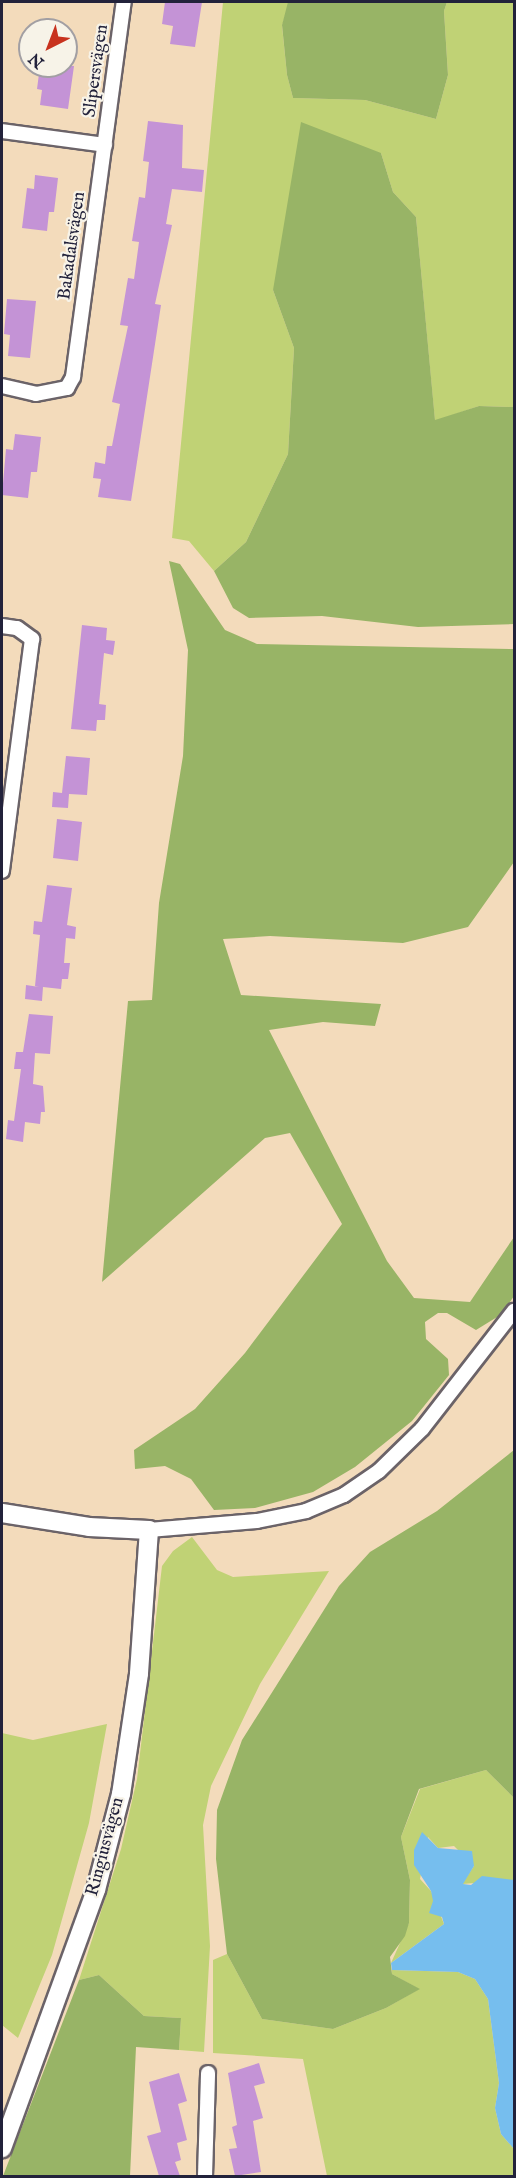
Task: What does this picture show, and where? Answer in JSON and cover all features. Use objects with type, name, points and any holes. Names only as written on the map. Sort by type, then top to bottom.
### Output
[{"type":"street","name":"Slipersvägen","points":[[105,145],[124,2]]},
{"type":"street","points":[[2,131],[105,145]]},
{"type":"street","name":"Bakadalsvägen","points":[[2,386],[36,394],[67,388],[73,377],[105,145]]},
{"type":"street","points":[[2,626],[17,628],[32,639],[2,871]]},
{"type":"street","points":[[2,1513],[88,1527],[149,1530],[257,1521],[306,1510],[344,1495],[379,1471],[422,1429],[514,1311]]},
{"type":"street","name":"Ringiusvägen","points":[[2,2148],[96,1890],[121,1794],[139,1674],[149,1530]]},
{"type":"street","points":[[205,2176],[208,2073]]},
{"type":"green space","points":[[223,2],[289,2],[282,26],[287,75],[293,98],[365,100],[436,119],[448,75],[444,11],[447,2],[514,2],[514,407],[479,406],[435,421],[416,217],[393,192],[381,153],[273,290],[294,348],[288,454],[246,542],[214,571],[189,541],[172,538]]},
{"type":"green space","points":[[288,2],[447,2],[444,11],[448,75],[436,119],[365,100],[293,98],[287,75],[282,25]]},
{"type":"green space","points":[[301,122],[381,153],[393,192],[416,217],[435,420],[479,406],[514,407],[514,624],[418,627],[322,616],[249,618],[233,608],[214,571],[246,542],[288,454],[294,348],[273,290]]},
{"type":"green space","points":[[169,561],[180,564],[225,630],[257,644],[514,649],[514,862],[468,927],[403,943],[270,936],[223,939],[241,995],[381,1004],[375,1026],[323,1022],[269,1030],[387,1261],[414,1298],[470,1302],[514,1237],[514,1296],[502,1314],[476,1330],[447,1313],[438,1313],[425,1322],[426,1339],[448,1359],[449,1375],[412,1421],[355,1467],[313,1492],[255,1508],[214,1510],[191,1479],[165,1466],[135,1469],[134,1450],[195,1409],[245,1353],[342,1224],[290,1133],[265,1138],[102,1282],[128,1001],[152,1000],[159,903],[183,756],[188,650]]},
{"type":"green space","points":[[514,1450],[514,1798],[486,1770],[419,1789],[401,1837],[410,1880],[409,1923],[405,1936],[390,1957],[392,1974],[420,1989],[386,2008],[333,2029],[262,2019],[227,1954],[216,1859],[217,1810],[242,1740],[339,1586],[370,1552],[437,1511]]},
{"type":"green space","points":[[192,1537],[217,1570],[233,1577],[329,1571],[260,1684],[211,1786],[203,1825],[210,1946],[204,2052],[179,2050],[181,2018],[144,2016],[99,1975],[79,1980],[121,1849],[137,1779],[162,1566],[173,1551]]},
{"type":"green space","points":[[107,1724],[89,1823],[52,1955],[18,2038],[2,2025],[2,1733],[33,1740]]},
{"type":"green space","points":[[486,1770],[514,1798],[514,1880],[462,1884],[474,1866],[454,1846],[438,1848],[428,1837],[420,1879],[431,1891],[444,1924],[391,1963],[409,1923],[410,1880],[401,1837],[420,1789]]},
{"type":"green space","points":[[227,1954],[262,2019],[333,2029],[386,2008],[419,1989],[392,1974],[392,1970],[458,1972],[475,1979],[488,1999],[499,2083],[495,2108],[501,2134],[514,2149],[514,2176],[327,2176],[303,2059],[213,2053],[213,1960]]},
{"type":"green space","points":[[99,1975],[144,2016],[181,2018],[179,2050],[136,2047],[130,2176],[3,2176],[79,1980]]},
{"type":"water","points":[[422,1832],[438,1848],[472,1851],[474,1866],[463,1884],[471,1885],[482,1876],[514,1880],[514,2149],[501,2134],[495,2108],[499,2083],[488,1999],[475,1979],[458,1972],[392,1970],[391,1963],[444,1924],[442,1917],[429,1913],[433,1901],[431,1891],[414,1865],[414,1850]]},
{"type":"building","points":[[165,2],[202,2],[195,47],[170,44],[173,26],[162,24]]},
{"type":"building","points":[[38,78],[72,78],[68,109],[40,105],[42,90],[37,89]]},
{"type":"building","points":[[148,121],[183,125],[182,168],[204,170],[202,192],[172,189],[166,224],[172,225],[155,304],[161,305],[131,501],[98,497],[101,479],[93,478],[95,462],[105,464],[107,446],[112,446],[120,404],[112,402],[128,326],[120,325],[128,278],[134,279],[139,242],[132,241],[139,197],[145,198],[149,162],[143,161]]},
{"type":"building","points":[[35,175],[58,178],[54,212],[49,212],[47,231],[22,228],[27,188],[34,189]]},
{"type":"building","points":[[7,299],[36,301],[30,358],[8,356],[10,335],[4,334]]},
{"type":"building","points":[[15,434],[41,437],[37,472],[31,472],[28,498],[2,495],[6,449],[13,450]]},
{"type":"building","points":[[82,625],[107,628],[106,640],[115,641],[113,655],[104,653],[99,704],[106,705],[105,720],[97,720],[96,731],[71,729]]},
{"type":"building","points":[[66,756],[90,758],[87,795],[69,794],[68,808],[52,807],[53,792],[62,793]]},
{"type":"building","points":[[57,819],[82,822],[78,861],[53,858]]},
{"type":"building","points":[[47,885],[72,888],[67,925],[76,927],[75,939],[66,938],[64,963],[70,963],[68,979],[62,979],[61,989],[43,987],[42,1001],[25,999],[26,985],[39,987],[35,986],[40,935],[33,934],[34,921],[42,922]]},
{"type":"building","points":[[29,1014],[53,1016],[50,1054],[35,1053],[33,1084],[43,1086],[45,1112],[41,1112],[40,1124],[25,1122],[23,1142],[6,1139],[8,1120],[14,1121],[21,1069],[14,1069],[16,1052],[23,1052]]},
{"type":"building","points":[[259,2063],[265,2083],[254,2086],[263,2118],[253,2121],[261,2172],[235,2176],[229,2149],[237,2148],[232,2127],[237,2125],[228,2073]]},
{"type":"building","points":[[179,2073],[187,2101],[178,2104],[187,2140],[177,2143],[181,2160],[175,2162],[180,2176],[159,2176],[147,2136],[161,2132],[149,2082]]}]
